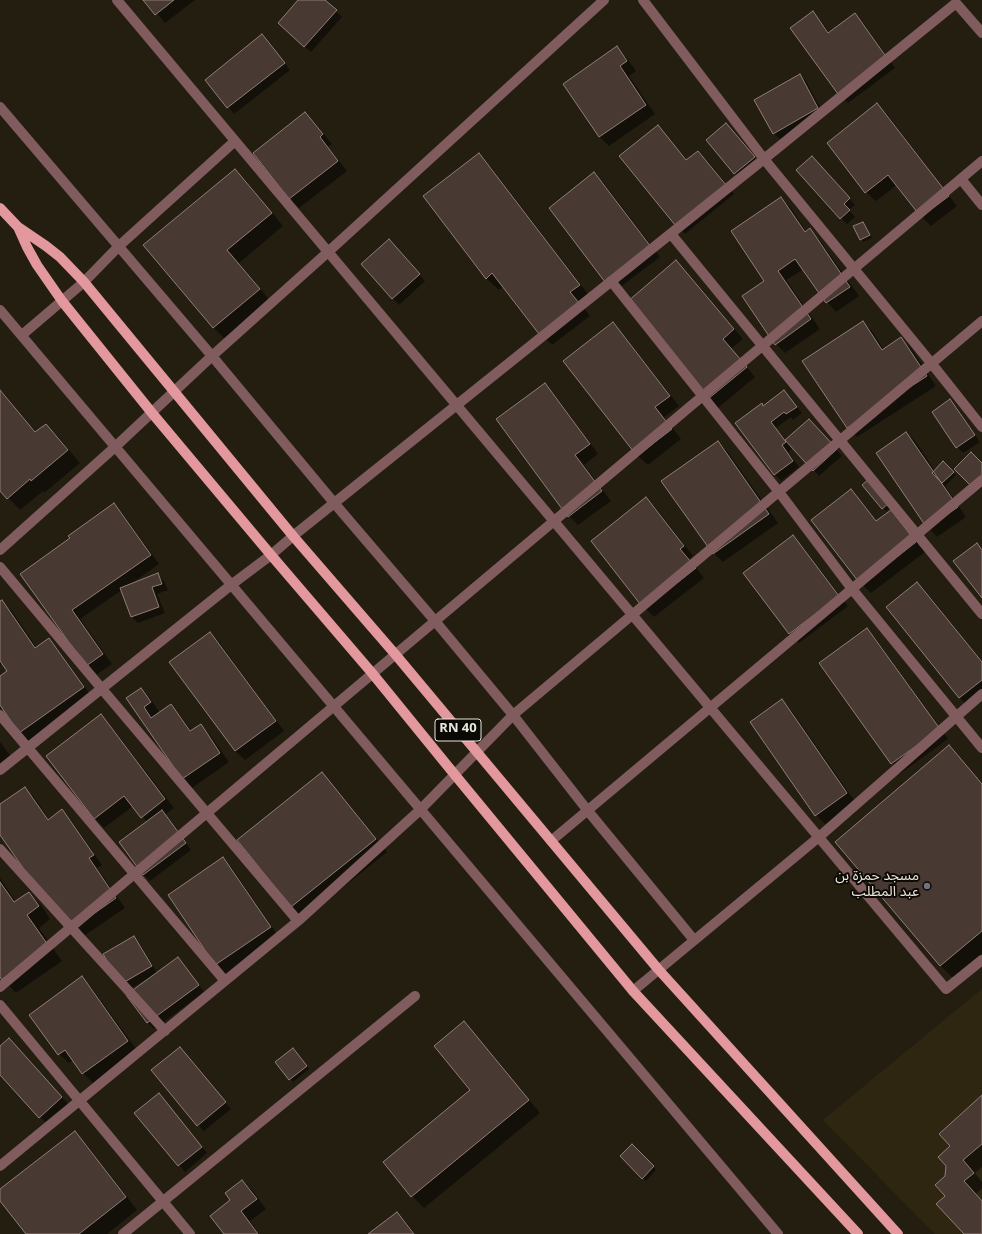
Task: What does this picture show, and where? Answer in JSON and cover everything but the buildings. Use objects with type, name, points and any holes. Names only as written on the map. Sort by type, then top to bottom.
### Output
[{"type":"main road","name":"RN 40","points":[[0,208],[18,227],[60,257],[84,282],[293,536],[395,654],[658,969],[898,1234]]},
{"type":"main road","name":"RN 40","points":[[18,227],[37,265],[62,301],[152,413],[372,673],[633,991],[858,1234]]},
{"type":"street","points":[[117,0],[946,989],[982,960]]},
{"type":"street","points":[[0,550],[115,447],[212,356],[604,0]]},
{"type":"street","points":[[643,0],[764,159],[982,427]]},
{"type":"street","points":[[0,770],[335,504],[956,3],[982,33]]},
{"type":"street","points":[[0,107],[435,621],[513,715],[588,811],[694,940]]},
{"type":"street","points":[[22,335],[84,282],[119,246],[235,141]]},
{"type":"street","points":[[0,986],[982,161]]},
{"type":"street","points":[[961,179],[982,205]]},
{"type":"street","points":[[671,234],[982,614]]},
{"type":"street","points":[[612,281],[779,492],[852,589],[982,748]]},
{"type":"street","points":[[0,310],[778,1234]]},
{"type":"street","points":[[0,1166],[298,921],[420,810],[513,715],[982,321]]},
{"type":"street","points":[[551,841],[982,480]]},
{"type":"street","points":[[0,567],[298,921]]},
{"type":"street","points":[[633,991],[819,837],[982,694]]},
{"type":"street","points":[[0,715],[225,981]]},
{"type":"street","points":[[0,849],[165,1031]]},
{"type":"street","points":[[123,1234],[415,996]]},
{"type":"street","points":[[0,1005],[190,1234]]},
{"type":"shaded area","points":[[982,989],[982,1234],[935,1234],[823,1120]]},
{"type":"place","name":"مسجد حمزة بن عبد المطلب","points":[[927,886]]}]
